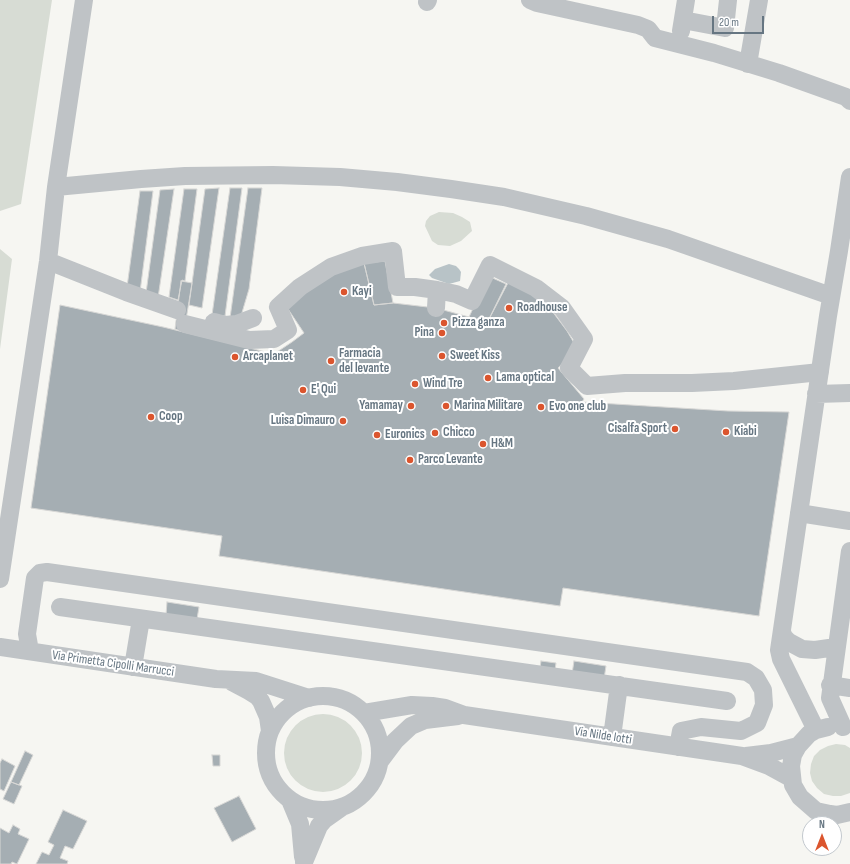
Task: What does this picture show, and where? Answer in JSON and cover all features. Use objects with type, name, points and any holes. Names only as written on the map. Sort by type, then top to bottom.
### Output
[{"type":"street","points":[[0,579],[48,266],[56,187],[84,0]]},
{"type":"street","points":[[530,0],[537,3],[638,25],[648,29],[655,38],[779,73],[849,98]]},
{"type":"street","points":[[678,44],[686,0]]},
{"type":"street","points":[[683,20],[725,28],[728,0]]},
{"type":"street","points":[[748,64],[759,0]]},
{"type":"street","points":[[56,187],[121,180],[185,176],[273,175],[340,177],[451,188],[504,197],[586,216],[668,239],[831,296]]},
{"type":"street","points":[[816,730],[781,659],[779,650],[798,513],[831,296],[840,251],[850,177]]},
{"type":"street","points":[[48,266],[76,284],[249,340],[288,338],[288,330],[278,308],[300,287],[331,267],[362,256],[393,251],[397,288],[437,290],[456,294],[472,301],[490,264],[536,288],[562,308],[584,338],[565,370],[587,386],[734,381],[820,372]]},
{"type":"street","points":[[436,308],[437,290]]},
{"type":"street","points":[[181,317],[225,325],[237,324],[253,318]]},
{"type":"street","points":[[816,394],[850,393]]},
{"type":"street","points":[[798,513],[850,521]]},
{"type":"street","points":[[847,728],[830,698],[830,685],[850,551]]},
{"type":"street","points":[[30,651],[27,634],[35,578],[40,573],[47,572],[747,672],[756,678],[763,690],[764,705],[757,723],[741,731],[701,727],[680,731],[678,747]]},
{"type":"street","points":[[60,607],[727,701]]},
{"type":"street","points":[[133,667],[141,619]]},
{"type":"street","points":[[782,632],[784,637],[789,642],[802,649],[815,650],[836,647]]},
{"type":"street","name":"Via Primetta Cipolli Marrucci","points":[[0,647],[133,667],[226,679],[256,681],[309,698]]},
{"type":"street","name":"Via Primetta Cipolli Marrucci","points":[[226,679],[257,696],[264,706],[268,716],[270,731]]},
{"type":"street","points":[[830,685],[850,688]]},
{"type":"street","points":[[612,737],[619,686]]},
{"type":"street","points":[[303,863],[315,834],[324,820],[342,807],[356,800],[368,790],[376,776],[380,761],[380,745],[377,733],[372,723],[364,713],[348,701],[339,698],[318,696],[309,698],[294,704],[282,713],[270,731],[265,754],[270,777],[278,790],[290,800],[306,808],[324,811],[342,807]]},
{"type":"street","name":"Via Nilde Iotti","points":[[364,713],[423,705],[445,708],[464,715],[742,756],[769,766],[791,778]]},
{"type":"street","name":"Via Nilde Iotti","points":[[380,761],[403,733],[418,722],[464,715]]},
{"type":"street","points":[[847,728],[834,726],[816,730],[806,736],[798,746],[792,761],[791,778],[800,797],[804,802],[816,810],[837,815],[850,812]]},
{"type":"street","name":"Via Nilde Iotti","points":[[742,756],[771,753],[798,746]]},
{"type":"street","points":[[290,800],[300,824],[303,863]]},
{"type":"shaded area","points":[[0,0],[52,0],[21,204],[0,211]]},
{"type":"shaded area","points":[[439,212],[453,213],[462,217],[470,222],[472,231],[461,241],[450,246],[438,245],[432,241],[425,226],[426,221],[430,216]]},
{"type":"shaded area","points":[[0,249],[12,259],[0,349]]},
{"type":"shaded area","points":[[449,264],[456,266],[461,272],[460,281],[449,284],[432,278],[429,275],[435,269]]},
{"type":"shaded area","points":[[315,714],[331,714],[345,720],[356,731],[362,745],[362,761],[356,775],[345,786],[331,792],[315,792],[301,786],[290,775],[284,761],[284,745],[290,731],[301,720]]},
{"type":"shaded area","points":[[836,744],[845,745],[850,748],[850,793],[841,796],[824,794],[812,781],[810,773],[814,756],[820,750]]},
{"type":"building","points":[[219,188],[202,308],[189,305],[205,189]]},
{"type":"building","points":[[230,188],[242,188],[225,316],[212,315]]},
{"type":"building","points":[[248,188],[262,188],[249,289],[241,316],[230,318]]},
{"type":"building","points":[[174,189],[158,298],[146,293],[160,190]]},
{"type":"building","points":[[184,189],[197,189],[185,281],[182,280],[178,300],[169,297]]},
{"type":"building","points":[[140,191],[153,191],[140,292],[127,287]]},
{"type":"building","name":"Parco Levante","points":[[363,259],[374,305],[393,303],[436,308],[469,317],[486,325],[509,281],[530,292],[552,311],[567,331],[577,348],[558,368],[584,399],[582,402],[728,411],[789,412],[759,616],[563,588],[560,606],[219,556],[222,536],[31,508],[60,305],[163,327],[274,354],[304,333],[286,306],[328,273]]},
{"type":"building","points":[[385,261],[393,303],[374,305],[364,263]]},
{"type":"building","points":[[488,276],[506,284],[486,325],[469,317]]},
{"type":"building","points":[[181,281],[192,283],[184,332],[175,329]]},
{"type":"building","points":[[167,602],[199,607],[197,619],[166,615]]},
{"type":"building","points":[[541,661],[556,663],[555,670],[540,668]]},
{"type":"building","points":[[574,661],[606,666],[604,679],[572,674]]},
{"type":"building","points":[[25,751],[33,755],[19,785],[11,782]]},
{"type":"building","points":[[212,755],[220,755],[220,766],[213,766]]},
{"type":"building","points":[[2,759],[15,766],[4,791],[0,789],[0,763]]},
{"type":"building","points":[[11,782],[22,786],[14,804],[3,799]]},
{"type":"building","points":[[239,796],[256,829],[232,842],[214,808]]},
{"type":"building","points":[[63,810],[87,821],[73,849],[65,846],[60,858],[68,861],[67,864],[36,864],[42,852],[49,855],[54,845],[48,842]]},
{"type":"building","points":[[13,825],[20,829],[18,834],[29,839],[17,864],[12,862],[11,864],[0,864],[0,828],[9,833]]},
{"type":"place","name":"Kayi","points":[[344,292]]},
{"type":"place","name":"Roadhouse","points":[[509,308]]},
{"type":"place","name":"Pizza ganza","points":[[444,323]]},
{"type":"place","name":"Pina","points":[[442,333]]},
{"type":"place","name":"Sweet Kiss","points":[[442,356]]},
{"type":"place","name":"Arcaplanet","points":[[235,357]]},
{"type":"place","name":"Farmacia del levante","points":[[331,361]]},
{"type":"place","name":"Lama optical","points":[[488,378]]},
{"type":"place","name":"Wind Tre","points":[[415,384]]},
{"type":"place","name":"E' Qui","points":[[303,390]]},
{"type":"place","name":"Yamamay","points":[[411,406]]},
{"type":"place","name":"Marina Militare","points":[[446,406]]},
{"type":"place","name":"Evo one club","points":[[541,407]]},
{"type":"place","name":"Coop","points":[[151,417]]},
{"type":"place","name":"Luisa Dimauro","points":[[343,421]]},
{"type":"place","name":"Cisalfa Sport","points":[[675,429]]},
{"type":"place","name":"Kiabi","points":[[726,432]]},
{"type":"place","name":"Chicco","points":[[435,433]]},
{"type":"place","name":"Euronics","points":[[377,435]]},
{"type":"place","name":"H&M","points":[[483,444]]},
{"type":"place","name":"Parco Levante","points":[[410,460]]}]
